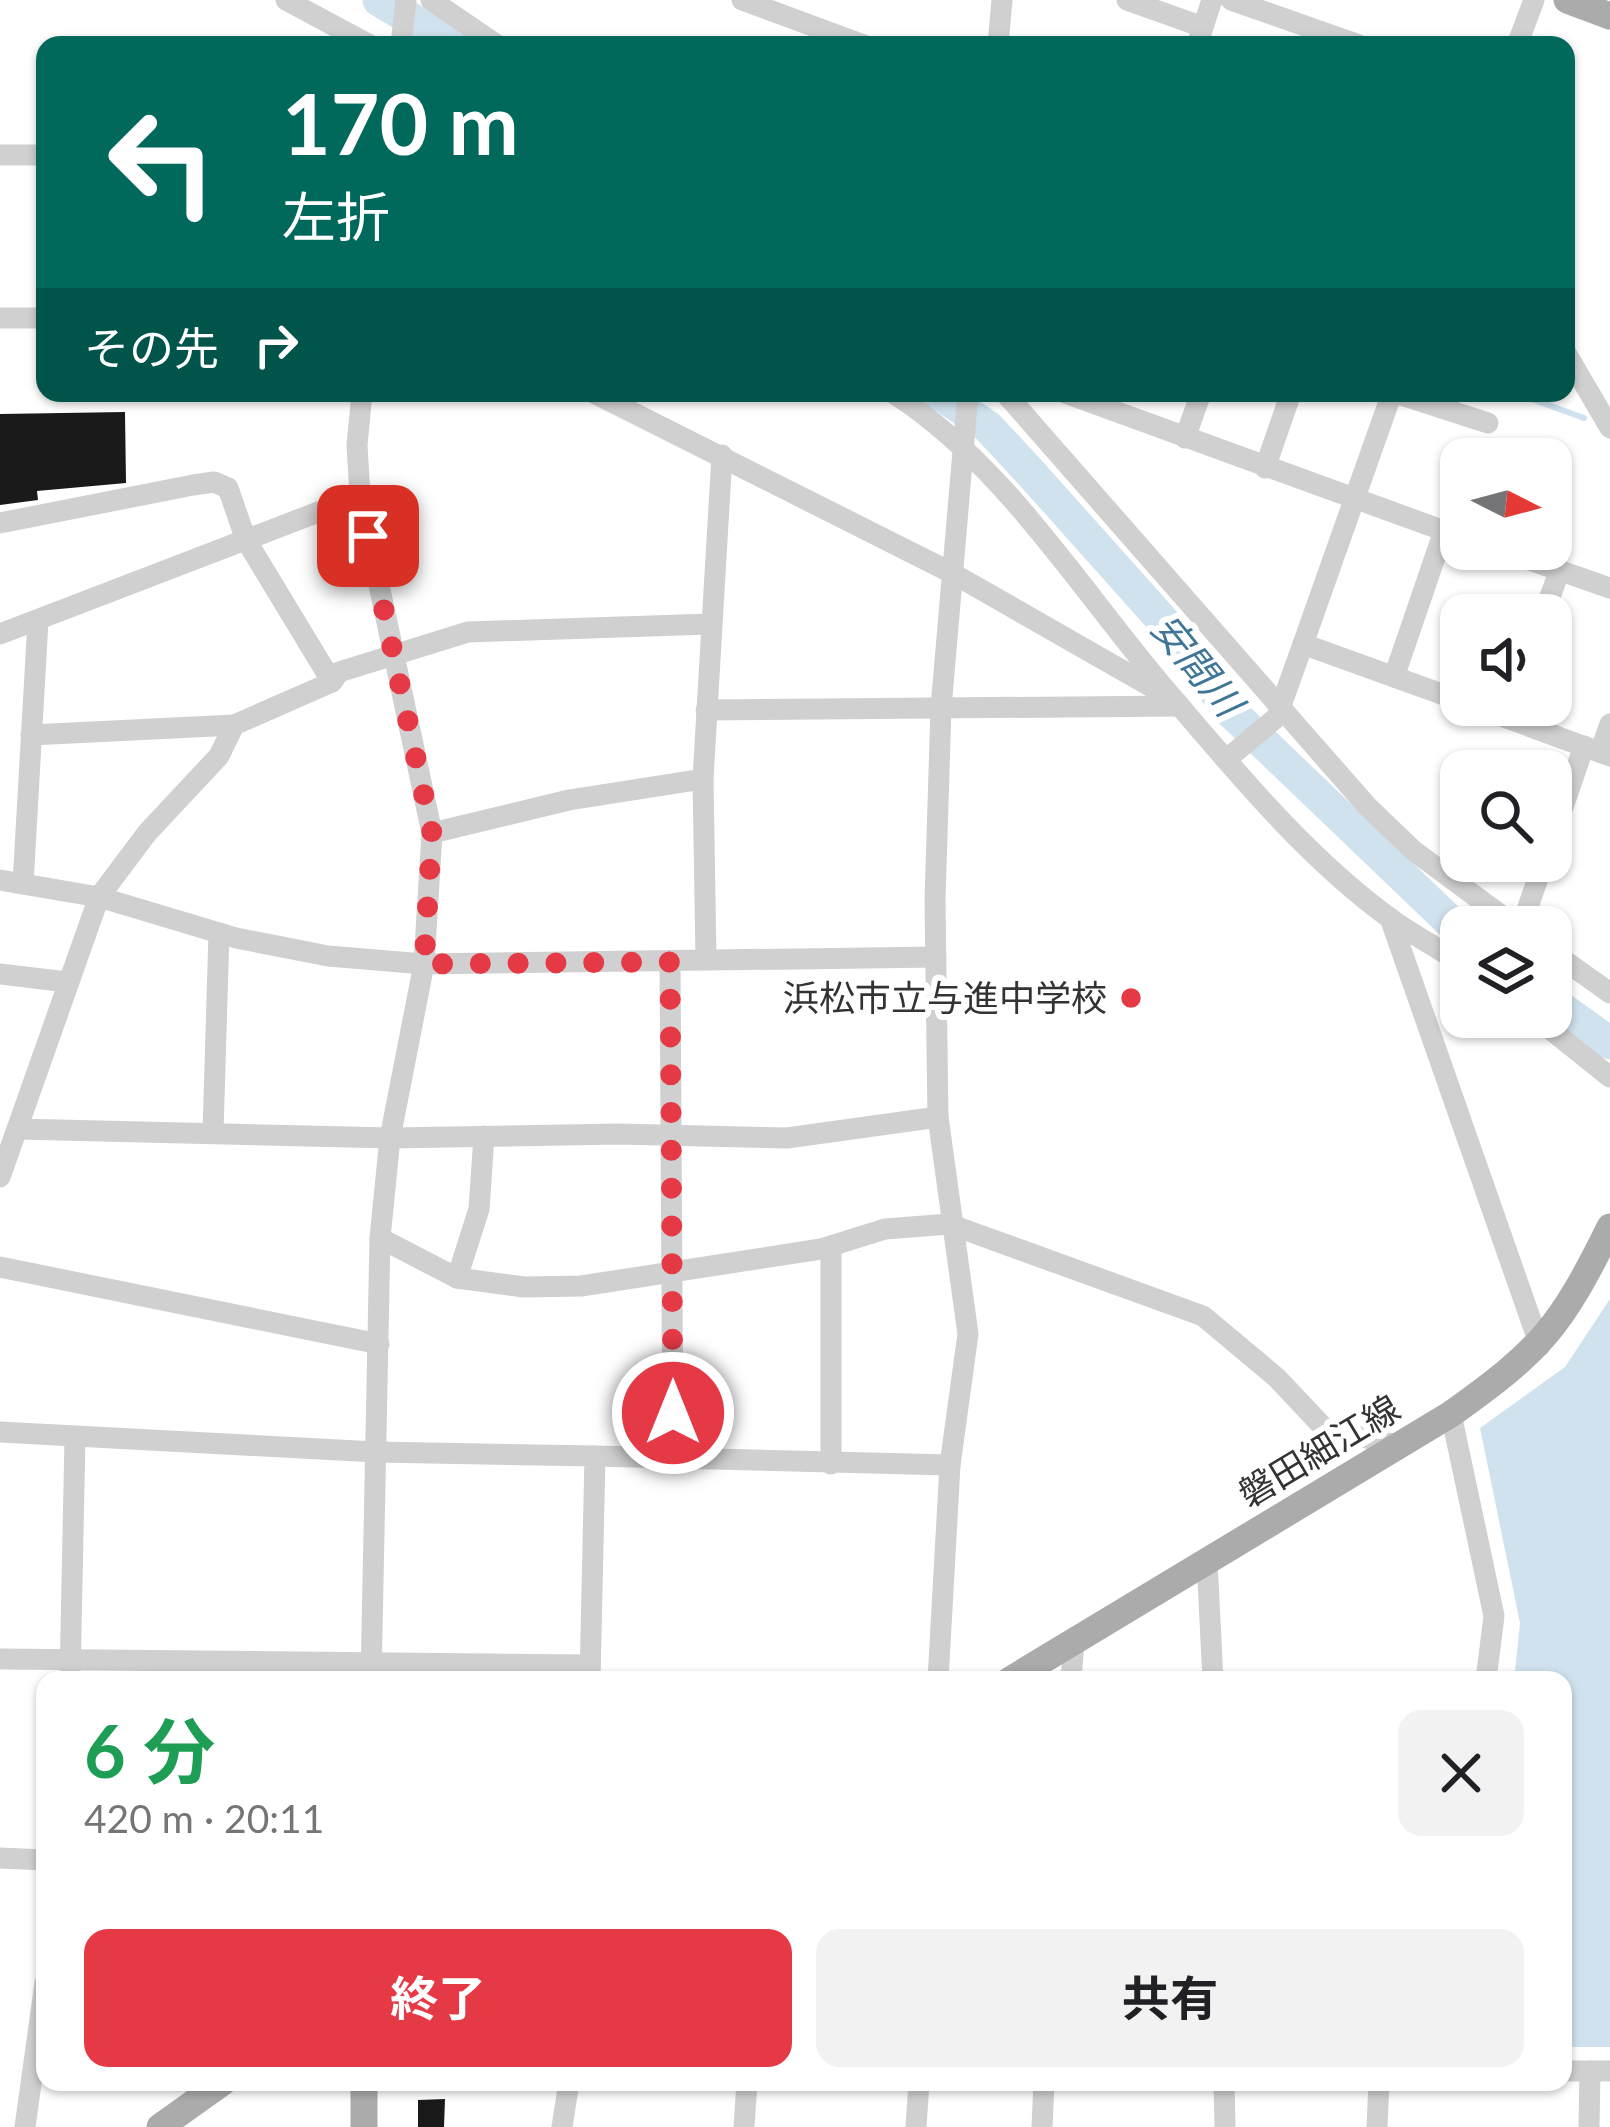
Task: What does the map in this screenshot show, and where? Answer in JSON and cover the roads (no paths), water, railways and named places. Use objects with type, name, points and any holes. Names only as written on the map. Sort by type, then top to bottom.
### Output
[{"type":"main road","points":[[1567,0],[1610,16]]},
{"type":"main road","name":"磐田細江線","points":[[1025,1671],[1451,1414],[1540,1346],[1575,1297],[1610,1227]]},
{"type":"main road","points":[[160,2127],[211,2091]]},
{"type":"main road","points":[[364,2091],[364,2127]]},
{"type":"street","points":[[286,0],[353,36]]},
{"type":"street","points":[[402,36],[406,0]]},
{"type":"street","points":[[431,0],[484,36]]},
{"type":"street","points":[[742,0],[840,36]]},
{"type":"street","points":[[999,36],[1002,0]]},
{"type":"street","points":[[1127,0],[1200,36],[1212,0]]},
{"type":"street","points":[[1231,0],[1333,36]]},
{"type":"street","points":[[1520,36],[1534,0]]},
{"type":"street","points":[[0,155],[36,155]]},
{"type":"street","points":[[0,318],[36,318]]},
{"type":"street","points":[[1575,368],[1610,428]]},
{"type":"street","points":[[0,1659],[70,1671],[371,1671],[380,1238],[390,1138],[424,964],[432,833],[360,496],[357,445],[361,402]]},
{"type":"street","points":[[613,402],[952,574],[1176,702]]},
{"type":"street","points":[[905,402],[964,447],[1176,702],[1232,754],[1309,849],[1390,919],[1440,950]]},
{"type":"street","points":[[939,1671],[950,1465],[968,1334],[949,1224],[938,1118],[936,957],[941,708],[967,402]]},
{"type":"street","points":[[1013,402],[1278,712],[1414,851],[1490,906]]},
{"type":"street","points":[[1089,402],[1440,530]]},
{"type":"street","points":[[1185,438],[1198,402]]},
{"type":"street","points":[[1265,468],[1288,402]]},
{"type":"street","points":[[1232,754],[1278,712],[1391,402]]},
{"type":"street","points":[[1422,402],[1488,423]]},
{"type":"street","points":[[706,959],[703,779],[722,455]]},
{"type":"street","points":[[0,523],[214,482],[228,488],[246,540],[332,682]]},
{"type":"street","points":[[0,634],[360,496]]},
{"type":"street","points":[[1394,676],[1440,565]]},
{"type":"street","points":[[1551,594],[1560,570],[1610,588]]},
{"type":"street","points":[[38,621],[32,735],[11,882],[99,897],[219,933],[328,956],[424,964],[936,957]]},
{"type":"street","points":[[32,735],[234,725],[332,682],[339,672],[469,632],[710,624]]},
{"type":"street","points":[[1303,644],[1440,693]]},
{"type":"street","points":[[706,710],[1176,702]]},
{"type":"street","points":[[1572,801],[1610,724]]},
{"type":"street","points":[[0,1177],[9,1138],[99,897],[147,833],[219,756],[234,725]]},
{"type":"street","points":[[1542,726],[1598,751]]},
{"type":"street","points":[[432,833],[568,800],[703,779]]},
{"type":"street","points":[[1390,919],[1540,1346]]},
{"type":"street","points":[[213,1132],[219,933]]},
{"type":"street","points":[[670,962],[673,1459]]},
{"type":"street","points":[[1572,966],[1610,993]]},
{"type":"street","points":[[0,974],[67,982]]},
{"type":"street","points":[[1561,1038],[1610,1077]]},
{"type":"street","points":[[9,1138],[213,1132],[390,1138],[787,1138],[938,1118]]},
{"type":"street","points":[[457,1278],[479,1209],[484,1136]]},
{"type":"street","points":[[380,1238],[457,1278],[524,1287],[581,1286],[830,1246],[885,1229],[949,1224],[1203,1316],[1277,1378],[1325,1429],[1398,1444]]},
{"type":"street","points":[[830,1246],[831,1464]]},
{"type":"street","points":[[0,1267],[380,1344]]},
{"type":"street","points":[[1451,1414],[1494,1616],[1487,1671]]},
{"type":"street","points":[[0,1432],[376,1452],[950,1465]]},
{"type":"street","points":[[70,1671],[75,1437]]},
{"type":"street","points":[[590,1671],[595,1456]]},
{"type":"street","points":[[1207,1561],[1213,1671]]},
{"type":"street","points":[[1071,1671],[1073,1642]]},
{"type":"street","points":[[0,1858],[36,1860]]},
{"type":"street","points":[[25,2127],[36,2048]]},
{"type":"street","points":[[1589,2127],[1600,2071]]},
{"type":"street","points":[[562,2127],[568,2091]]},
{"type":"street","points":[[744,2127],[746,2091]]},
{"type":"street","points":[[916,2127],[919,2091]]},
{"type":"street","points":[[1042,2127],[1044,2091]]},
{"type":"street","points":[[1224,2091],[1225,2127]]},
{"type":"street","points":[[1377,2127],[1378,2091]]},
{"type":"water","points":[[1610,1299],[1610,2047],[1572,2047],[1572,1671],[1515,1671],[1520,1623],[1480,1428],[1565,1367]]},
{"type":"waterway","name":"安間川","points":[[379,0],[440,36]]},
{"type":"waterway","name":"安間川","points":[[952,402],[988,427],[1029,471],[1172,631],[1227,708],[1440,912]]},
{"type":"waterway","points":[[1540,402],[1584,418]]},
{"type":"waterway","name":"安間川","points":[[1572,1016],[1610,1043]]},
{"type":"place","name":"浜松市立与進中学校","points":[[1131,998]]}]
